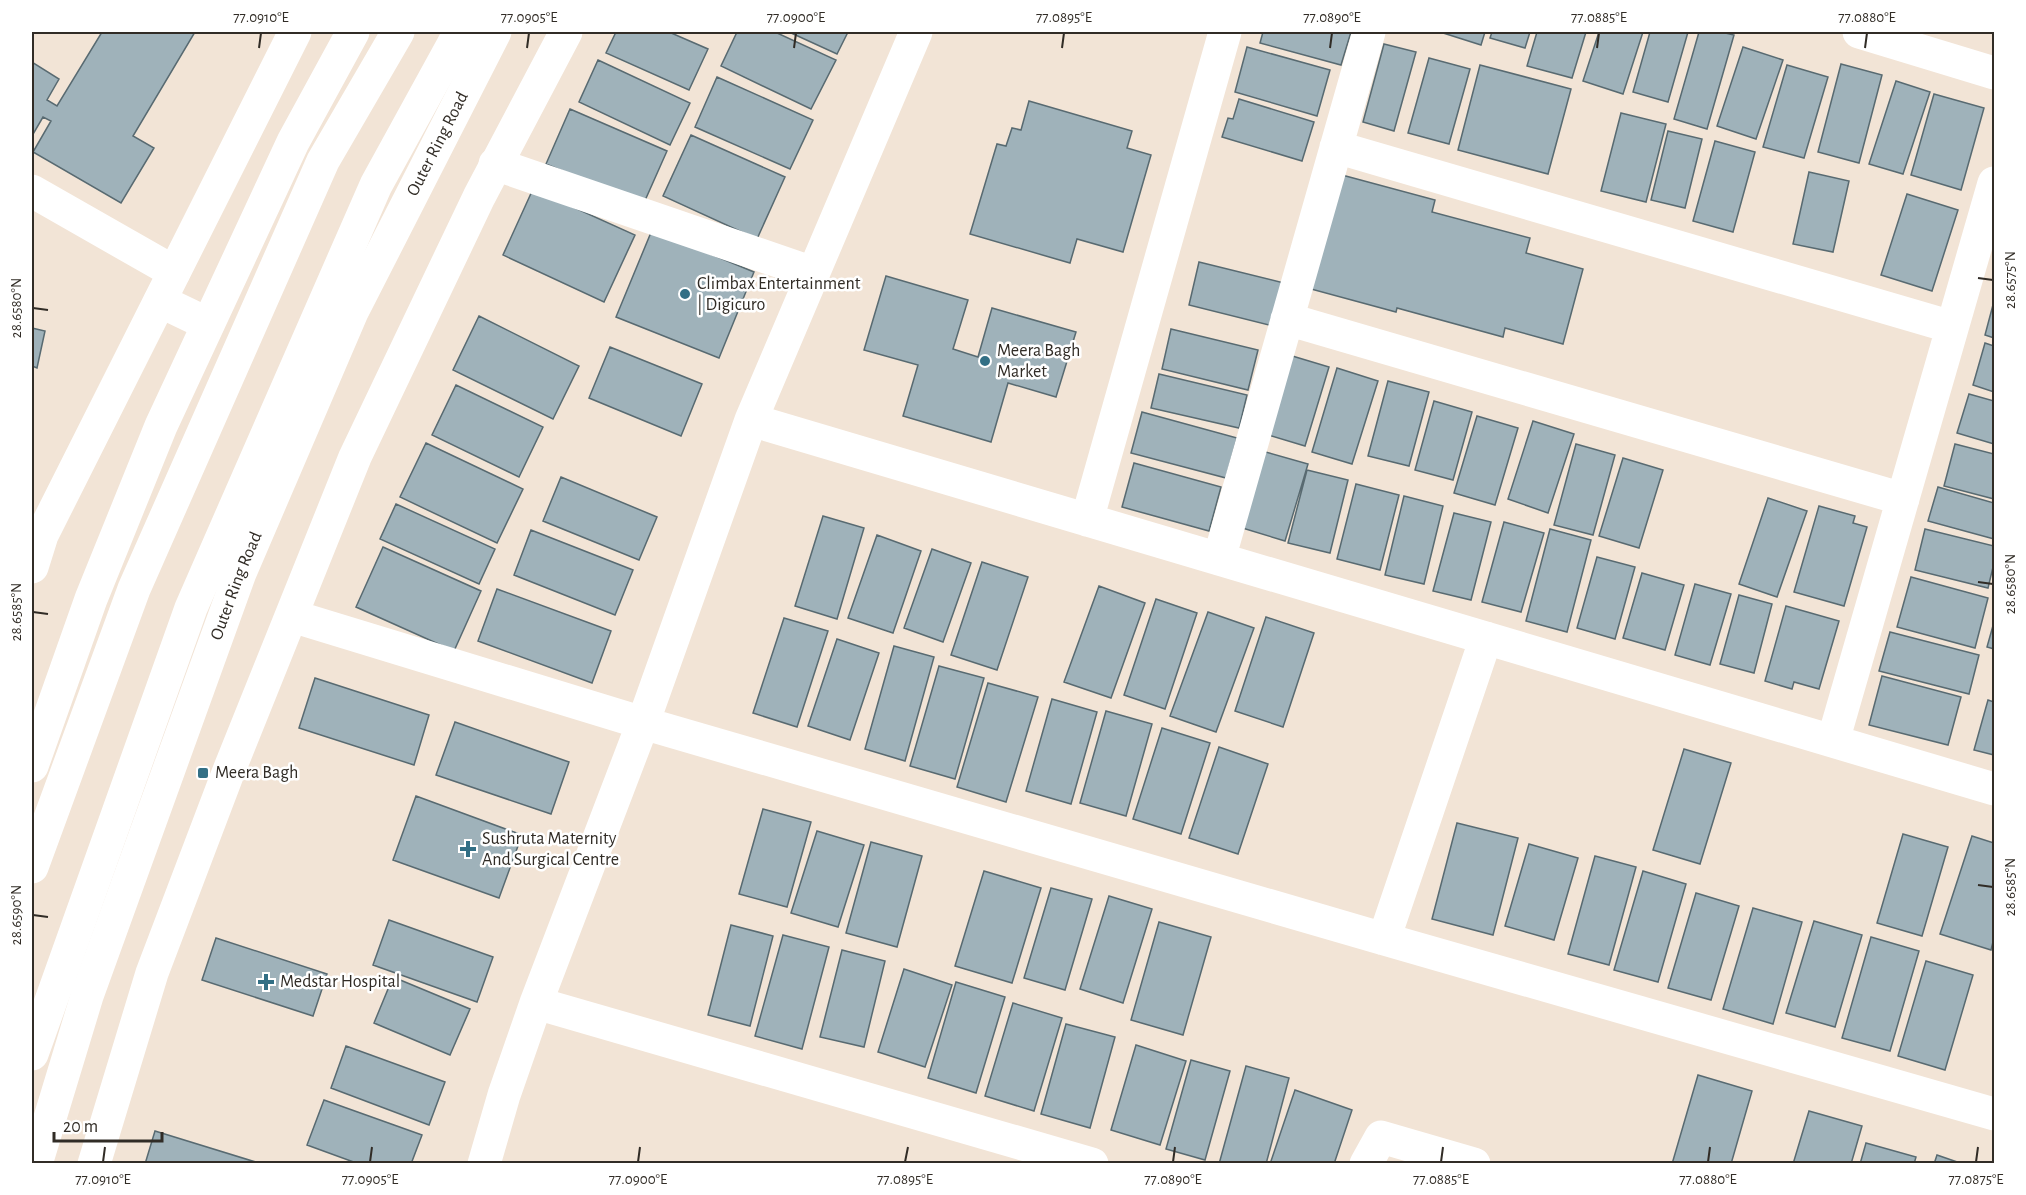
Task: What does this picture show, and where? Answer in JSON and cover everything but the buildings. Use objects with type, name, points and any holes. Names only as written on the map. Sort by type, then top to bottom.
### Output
[{"type":"street","points":[[32,567],[42,535],[295,32]]},
{"type":"street","points":[[32,766],[91,599],[161,426],[293,142],[353,32]]},
{"type":"street","points":[[32,867],[144,567],[324,162],[398,32]]},
{"type":"street","name":"Outer Ring Road","points":[[32,1054],[191,608],[376,185],[460,32]]},
{"type":"street","name":"Outer Ring Road","points":[[36,1164],[87,996],[240,573],[352,312],[495,32]]},
{"type":"street","points":[[94,1164],[152,973],[228,773],[355,457],[495,164],[566,32]]},
{"type":"street","points":[[484,1164],[504,1095],[536,1003],[643,723],[751,420],[916,32]]},
{"type":"street","points":[[1087,520],[1226,32]]},
{"type":"street","points":[[1219,559],[1369,32]]},
{"type":"street","points":[[1858,32],[1995,73]]},
{"type":"street","points":[[1336,147],[1952,327]]},
{"type":"street","points":[[495,164],[813,273]]},
{"type":"street","points":[[1833,741],[1995,183]]},
{"type":"street","points":[[32,191],[167,286],[208,324]]},
{"type":"street","points":[[1287,319],[1902,499]]},
{"type":"street","points":[[751,420],[1995,789]]},
{"type":"street","points":[[292,616],[643,723],[1995,1114]]},
{"type":"street","points":[[1384,939],[1486,638]]},
{"type":"street","points":[[536,1003],[1092,1164]]},
{"type":"street","points":[[1366,1164],[1381,1137],[1474,1164]]},
{"type":"place","name":"Climbax Entertainment | Digicuro","points":[[685,294]]},
{"type":"place","name":"Meera Bagh Market","points":[[985,361]]},
{"type":"place","name":"Meera Bagh","points":[[203,773]]},
{"type":"place","name":"Sushruta Maternity And Surgical Centre","points":[[468,849]]},
{"type":"place","name":"Medstar Hospital","points":[[266,982]]}]
